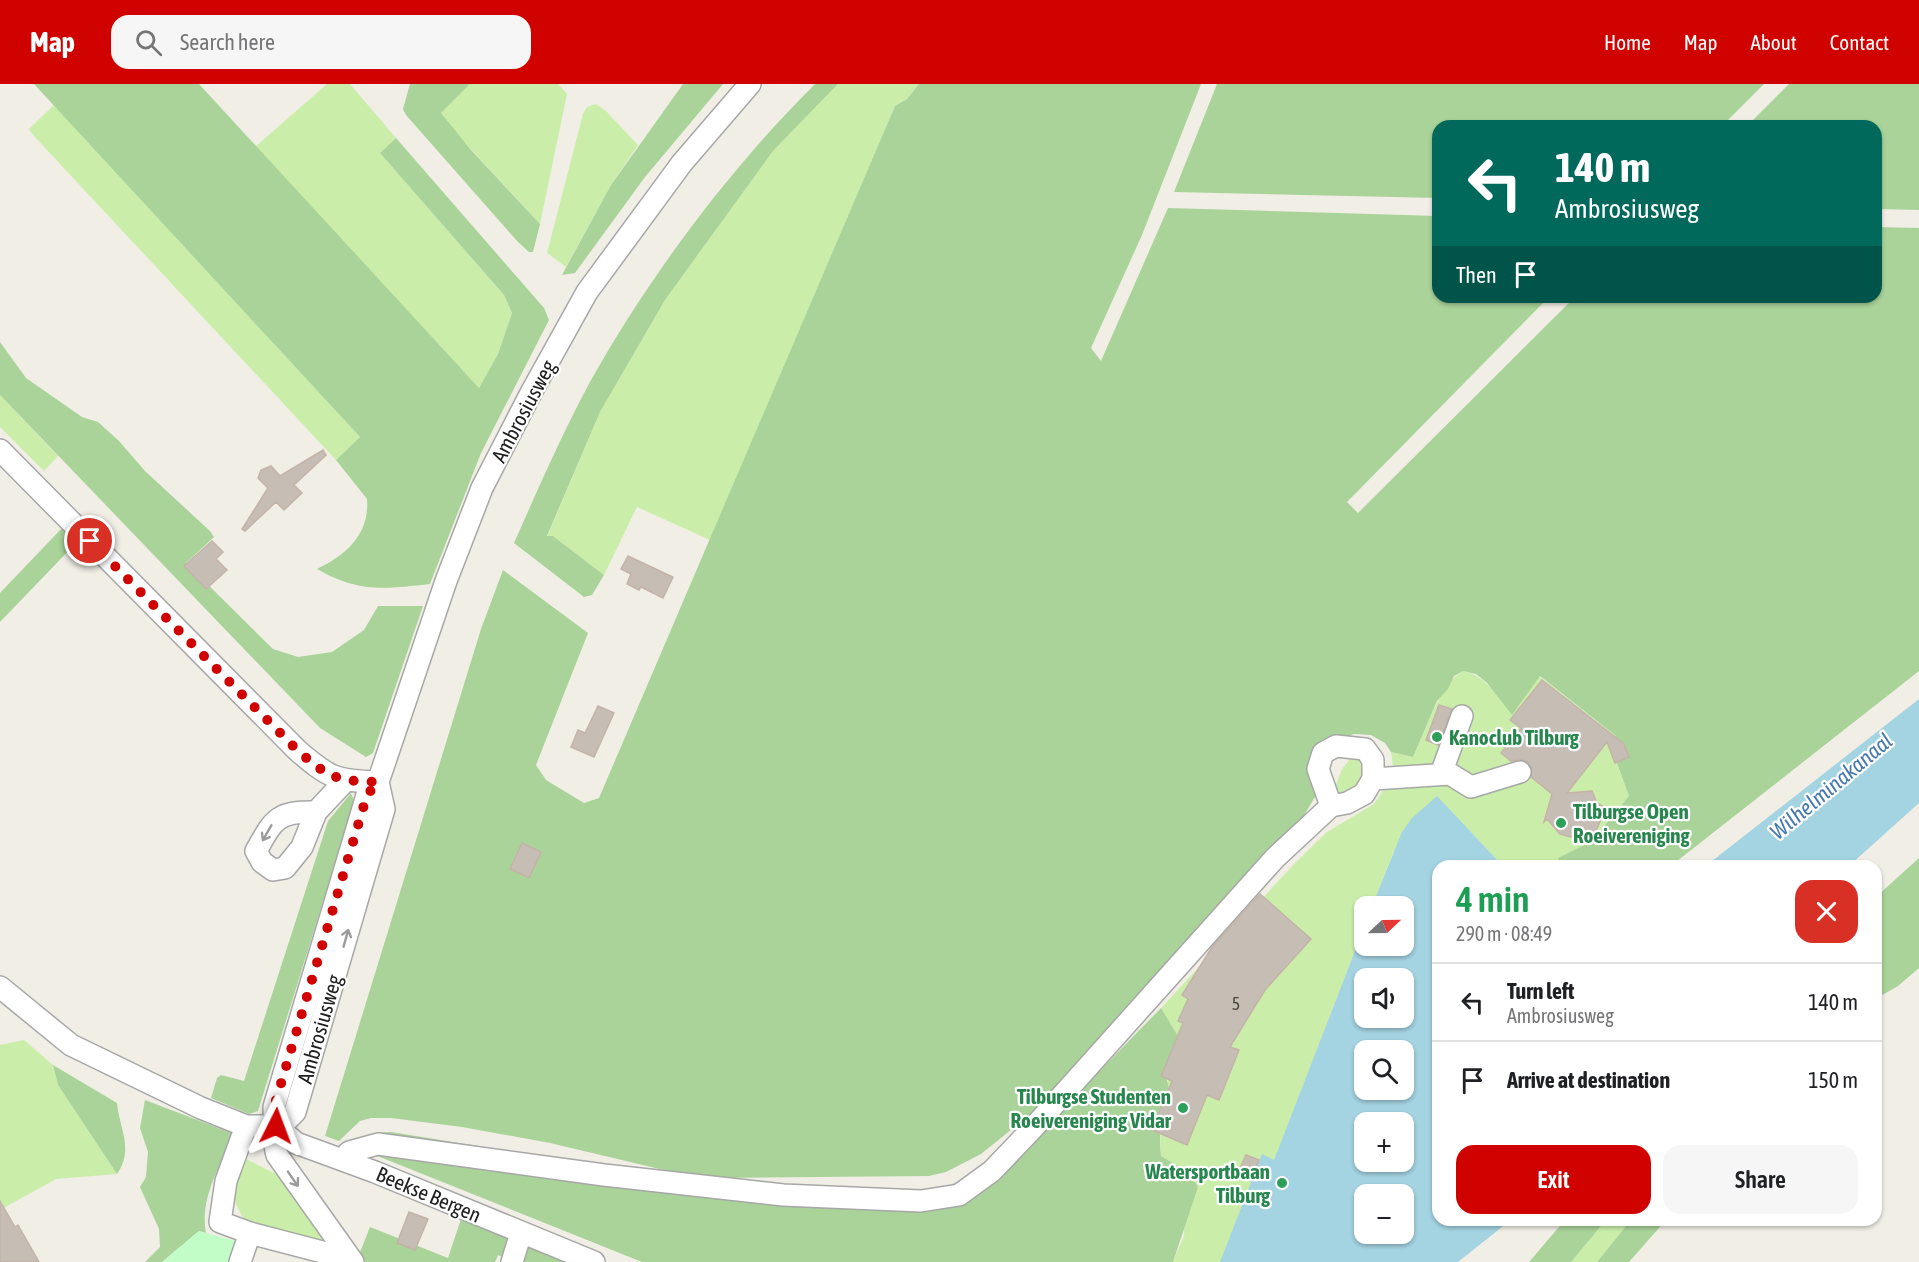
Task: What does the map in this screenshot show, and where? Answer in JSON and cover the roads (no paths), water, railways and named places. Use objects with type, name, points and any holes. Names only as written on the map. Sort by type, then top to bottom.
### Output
[{"type":"street","name":"Ambrosiusweg","points":[[276,1126],[286,1121],[295,1112],[384,809],[378,782],[446,581],[482,488],[587,292],[682,163],[750,84]]},
{"type":"street","points":[[0,450],[297,750],[323,773],[345,781],[378,782]]},
{"type":"street","points":[[1441,774],[1462,716]]},
{"type":"street","points":[[343,1160],[349,1152],[378,1144],[604,1175],[783,1195],[921,1201],[960,1195],[992,1171],[1034,1127],[1267,866],[1331,806],[1347,803],[1364,794],[1373,779],[1373,760],[1365,749],[1336,746],[1323,753],[1318,769],[1331,806]]},
{"type":"street","points":[[1373,779],[1450,774],[1471,787],[1520,772]]},
{"type":"street","points":[[316,812],[345,781]]},
{"type":"street","points":[[0,987],[70,1045],[201,1108],[246,1126],[276,1126],[272,1139],[277,1155],[351,1260]]},
{"type":"street","points":[[246,1126],[226,1181],[220,1222],[250,1233],[351,1260]]},
{"type":"street","name":"Beekse Bergen","points":[[276,1126],[296,1143],[343,1160],[588,1261]]},
{"type":"street","points":[[240,1262],[250,1233]]},
{"type":"street","points":[[512,1262],[522,1233]]},
{"type":"water","name":"Wilhelminakanaal","points":[[1919,699],[1919,803],[1856,860],[1713,860]]},
{"type":"water","points":[[1437,796],[1497,860],[1432,860],[1432,1226],[1503,1226],[1458,1262],[1220,1262],[1262,1154],[1274,1160],[1354,953],[1354,956],[1414,956],[1414,896],[1376,896],[1402,832],[1412,818]]},
{"type":"place","name":"Kanoclub Tilburg","points":[[1437,737]]},
{"type":"place","name":"Tilburgse Open Roeivereniging","points":[[1561,823]]},
{"type":"place","name":"Tilburgse Studenten Roeivereniging Vidar","points":[[1183,1108]]},
{"type":"place","name":"Watersportbaan Tilburg","points":[[1282,1183]]}]
